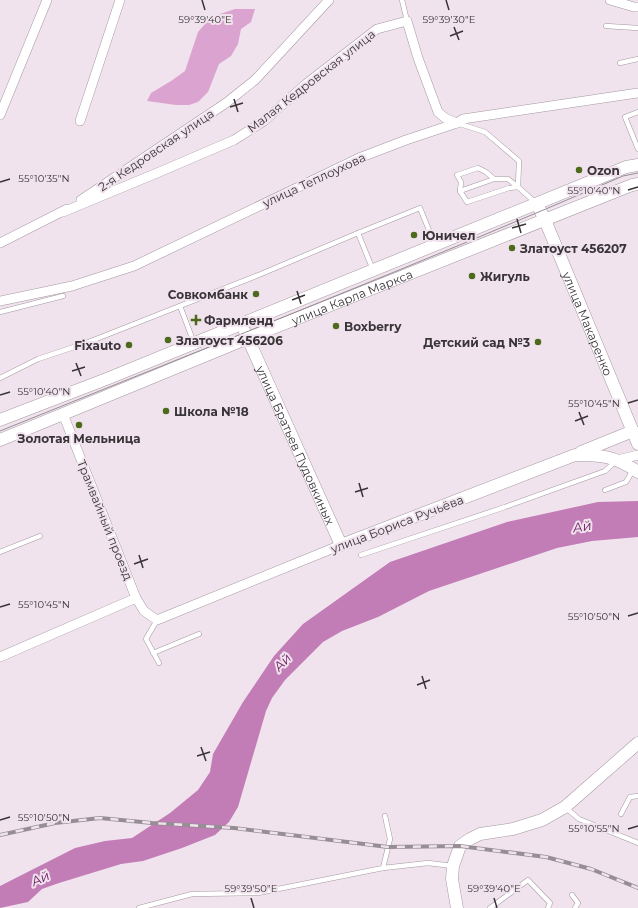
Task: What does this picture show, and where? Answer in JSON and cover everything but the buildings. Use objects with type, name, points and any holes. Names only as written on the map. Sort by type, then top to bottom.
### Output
[{"type":"main road","name":"улица Карла Маркса","points":[[0,420],[109,378],[626,167],[638,164]]},
{"type":"main road","name":"улица Карла Маркса","points":[[0,440],[248,338],[632,185],[638,184]]},
{"type":"main road","name":"улица Макаренко","points":[[537,204],[638,444]]},
{"type":"main road","name":"улица Братьев Пудовкиных","points":[[241,324],[341,545]]},
{"type":"main road","points":[[575,455],[632,431]]},
{"type":"main road","name":"улица Бориса Ручьёва","points":[[341,545],[575,455],[598,455],[617,460],[636,470]]},
{"type":"main road","points":[[457,908],[452,879],[453,866],[460,846],[480,834],[513,829],[542,820],[565,807],[638,743]]},
{"type":"street","points":[[0,115],[47,0]]},
{"type":"street","points":[[80,121],[120,0]]},
{"type":"street","name":"2-я Кедровская улица","points":[[0,243],[63,212],[226,103],[255,80],[329,0]]},
{"type":"street","points":[[610,0],[638,7]]},
{"type":"street","points":[[407,21],[418,58],[438,112],[445,118],[457,123]]},
{"type":"street","name":"Малая Кедровская улица","points":[[63,212],[234,140],[264,121],[306,84],[377,29],[407,21]]},
{"type":"street","name":"улица Теплоухова","points":[[0,301],[72,286],[134,266],[359,158],[457,123],[463,119],[638,93]]},
{"type":"street","name":"Трамвайный проезд","points":[[63,414],[136,598],[144,611],[157,620]]},
{"type":"street","points":[[617,460],[638,455]]},
{"type":"street","name":"улица Бориса Ручьёва","points":[[157,620],[341,545]]},
{"type":"street","points":[[0,657],[136,598]]},
{"type":"lane","points":[[402,0],[407,21]]},
{"type":"lane","points":[[606,26],[638,28]]},
{"type":"lane","points":[[620,63],[638,59]]},
{"type":"lane","points":[[638,112],[625,117],[638,149]]},
{"type":"lane","points":[[457,123],[485,132],[519,161],[518,187]]},
{"type":"lane","points":[[494,179],[486,172],[478,168],[457,175],[461,182],[460,191],[467,202],[509,188],[518,187]]},
{"type":"lane","points":[[460,191],[494,179],[508,179],[537,204]]},
{"type":"lane","points":[[0,378],[38,359],[86,343],[261,274],[420,208],[435,245]]},
{"type":"lane","points":[[358,233],[374,270]]},
{"type":"lane","points":[[0,312],[63,296]]},
{"type":"lane","points":[[180,306],[194,343]]},
{"type":"lane","points":[[361,555],[505,507],[605,471],[617,460]]},
{"type":"lane","points":[[604,490],[626,482],[636,470]]},
{"type":"lane","points":[[0,552],[40,536]]},
{"type":"lane","points":[[157,620],[146,639],[159,663]]},
{"type":"lane","points":[[153,653],[199,634]]},
{"type":"lane","points":[[621,814],[630,797],[638,796]]},
{"type":"lane","points":[[565,807],[579,819],[638,843]]},
{"type":"lane","points":[[383,868],[390,839],[385,816]]},
{"type":"lane","points":[[138,908],[192,894],[258,893],[383,868],[428,863],[453,866]]},
{"type":"lane","points":[[490,908],[528,880],[550,904],[548,908]]},
{"type":"lane","points":[[572,896],[578,903],[575,908]]},
{"type":"shaded area","points":[[235,9],[255,9],[251,22],[241,29],[238,44],[231,56],[219,64],[208,92],[198,102],[189,105],[176,105],[147,101],[151,93],[185,71],[198,32],[211,17]]},
{"type":"water","name":"Ай","points":[[638,501],[638,537],[592,541],[557,548],[429,591],[378,617],[342,631],[323,642],[285,680],[272,698],[266,711],[238,807],[229,822],[215,835],[143,861],[121,864],[59,883],[42,889],[28,902],[0,908],[0,886],[75,848],[105,841],[132,838],[170,813],[198,790],[210,772],[213,754],[243,702],[274,656],[303,624],[390,562],[507,522],[598,502]]},
{"type":"tram line","points":[[0,431],[390,274],[623,176],[638,173]]},
{"type":"railway","points":[[0,835],[55,823],[100,818],[234,828],[388,847],[460,846],[546,857],[591,869],[638,888]]},
{"type":"place","name":"Ozon","points":[[579,170]]},
{"type":"place","name":"Юничел","points":[[414,235]]},
{"type":"place","name":"Златоуст 456207","points":[[512,248]]},
{"type":"place","name":"Жигуль","points":[[472,276]]},
{"type":"place","name":"Совкомбанк","points":[[256,294]]},
{"type":"place","name":"Фармленд","points":[[196,320]]},
{"type":"place","name":"Boxberry","points":[[336,326]]},
{"type":"place","name":"Златоуст 456206","points":[[168,340]]},
{"type":"place","name":"Детский сад №3","points":[[538,342]]},
{"type":"place","name":"Fixauto","points":[[129,345]]},
{"type":"place","name":"Школа №18","points":[[166,411]]},
{"type":"place","name":"Золотая Мельница","points":[[79,425]]}]
